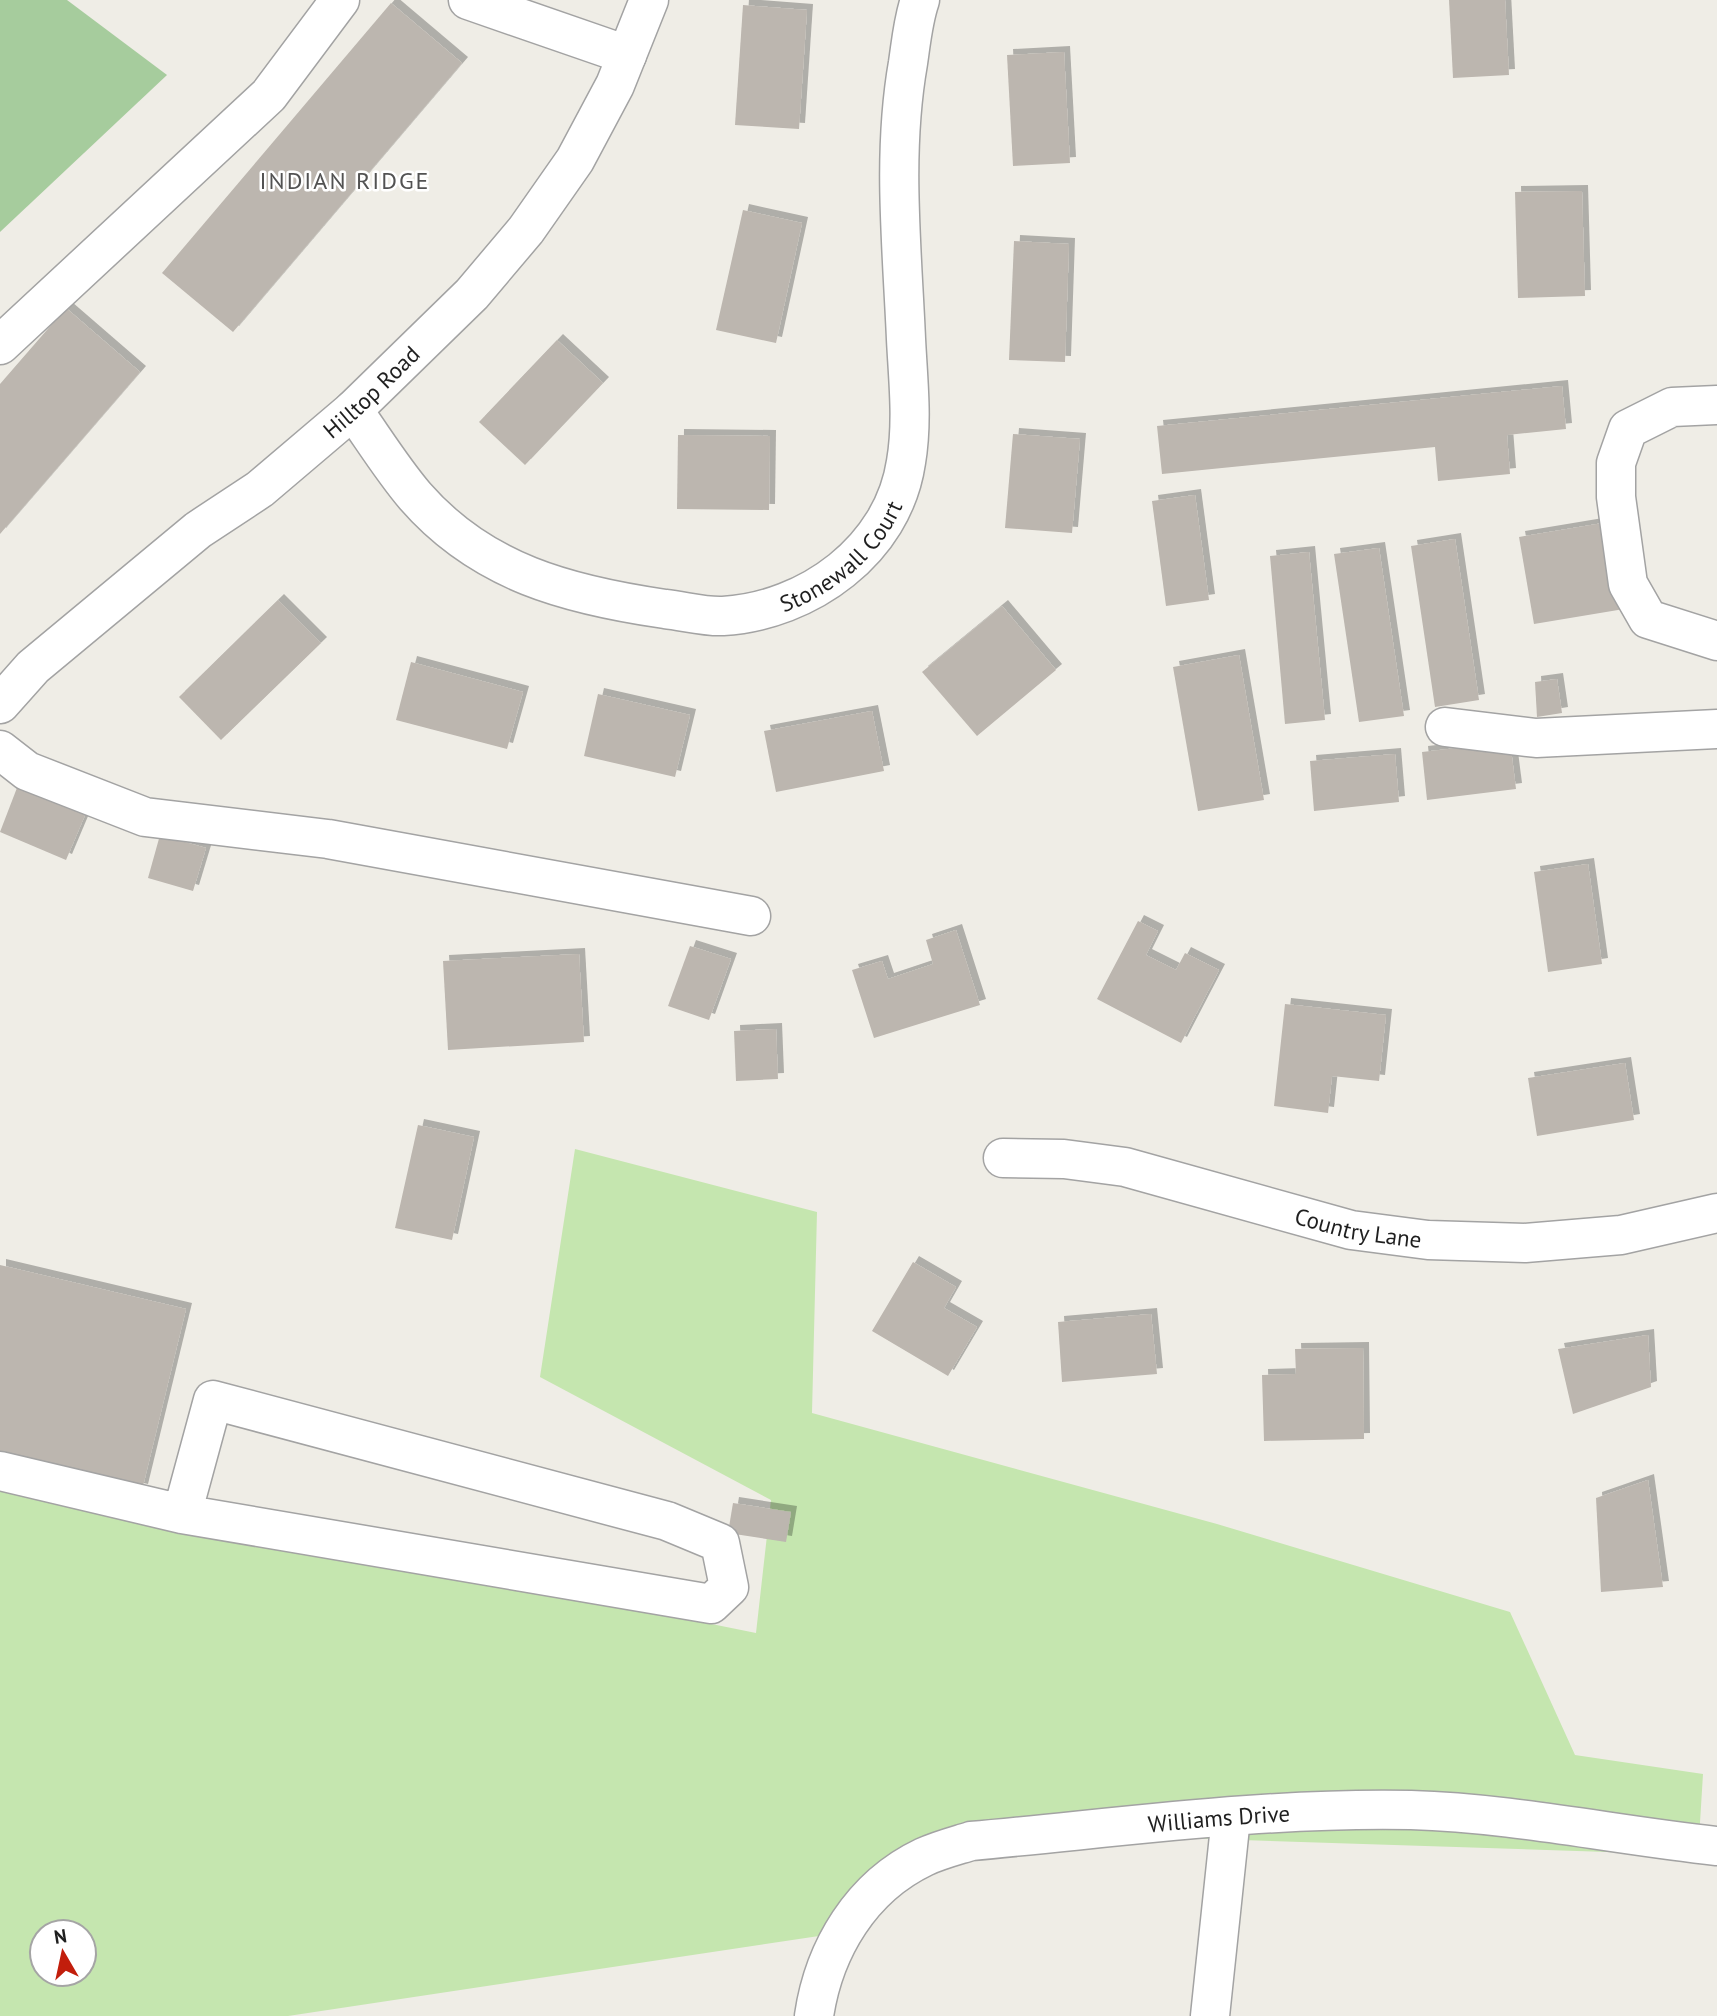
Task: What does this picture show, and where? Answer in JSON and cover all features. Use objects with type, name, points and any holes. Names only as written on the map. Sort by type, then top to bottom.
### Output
[{"type":"street","points":[[0,345],[268,95],[340,0]]},
{"type":"street","points":[[468,0],[627,55]]},
{"type":"street","name":"Hilltop Road","points":[[0,704],[33,667],[62,642],[198,530],[260,489],[353,410],[472,294],[526,230],[575,160],[615,85],[649,0]]},
{"type":"street","name":"Stonewall Court","points":[[353,410],[416,496],[457,535],[500,564],[547,585],[597,599],[721,616],[764,611],[802,597],[838,574],[867,546],[891,509],[906,465],[910,422],[898,176],[903,91],[920,0]]},
{"type":"street","points":[[1717,405],[1672,407],[1629,429],[1616,464],[1616,497],[1628,584],[1648,619],[1717,641]]},
{"type":"street","points":[[1445,727],[1536,737],[1717,729]]},
{"type":"street","points":[[0,750],[27,771],[145,817],[328,839],[751,916]]},
{"type":"street","name":"Country Lane","points":[[1003,1158],[1063,1159],[1125,1167],[1352,1230],[1428,1240],[1525,1243],[1621,1235],[1717,1213]]},
{"type":"street","points":[[0,1471],[182,1514],[711,1604],[729,1587],[720,1543],[667,1521],[213,1400],[182,1514]]},
{"type":"street","name":"Williams Drive","points":[[814,2016],[818,1985],[835,1943],[859,1908],[891,1877],[924,1857],[971,1841],[1304,1811],[1412,1810],[1518,1819],[1623,1836],[1717,1846]]},
{"type":"street","points":[[1210,2016],[1231,1817]]},
{"type":"green space","points":[[0,0],[67,0],[167,75],[0,232]]},
{"type":"green space","points":[[575,1149],[817,1212],[812,1413],[1217,1524],[1510,1612],[1575,1755],[1703,1774],[1698,1855],[998,1832],[819,1936],[288,2016],[0,2016],[0,1480],[756,1633],[771,1500],[540,1377]]},
{"type":"building","points":[[1449,0],[1505,0],[1509,75],[1453,78]]},
{"type":"building","points":[[391,3],[462,63],[233,332],[162,273]]},
{"type":"building","points":[[743,5],[807,10],[799,129],[735,125]]},
{"type":"building","points":[[1064,52],[1070,163],[1013,166],[1007,55]]},
{"type":"building","points":[[1582,191],[1585,296],[1518,298],[1515,192]]},
{"type":"building","points":[[743,210],[802,223],[776,343],[716,330]]},
{"type":"building","points":[[1014,241],[1069,244],[1065,362],[1009,360]]},
{"type":"building","points":[[66,308],[140,372],[0,534],[0,384]]},
{"type":"building","points":[[557,340],[603,383],[525,465],[479,422]]},
{"type":"building","points":[[1562,386],[1566,429],[1507,435],[1510,474],[1438,481],[1435,447],[1162,474],[1157,426]]},
{"type":"building","points":[[1013,434],[1080,439],[1072,533],[1005,528]]},
{"type":"building","points":[[678,435],[770,436],[769,510],[677,509]]},
{"type":"building","points":[[1195,495],[1209,600],[1166,606],[1152,501]]},
{"type":"building","points":[[1609,522],[1624,609],[1534,624],[1519,537]]},
{"type":"building","points":[[1455,539],[1479,700],[1435,707],[1411,546]]},
{"type":"building","points":[[1379,548],[1404,716],[1359,722],[1334,554]]},
{"type":"building","points":[[1309,552],[1325,720],[1285,724],[1270,556]]},
{"type":"building","points":[[278,600],[321,643],[221,740],[179,697]]},
{"type":"building","points":[[1002,606],[1056,670],[977,736],[922,672]]},
{"type":"building","points":[[1239,655],[1264,800],[1198,811],[1173,667]]},
{"type":"building","points":[[411,662],[523,692],[507,749],[396,720]]},
{"type":"building","points":[[1557,679],[1562,713],[1537,717],[1535,682]]},
{"type":"building","points":[[598,694],[690,715],[675,777],[584,756]]},
{"type":"building","points":[[872,711],[884,771],[776,792],[764,731]]},
{"type":"building","points":[[1510,742],[1516,789],[1427,800],[1422,752]]},
{"type":"building","points":[[1395,754],[1399,802],[1314,811],[1310,761]]},
{"type":"building","points":[[20,780],[88,808],[66,860],[0,832]]},
{"type":"building","points":[[160,835],[206,848],[193,891],[148,878]]},
{"type":"building","points":[[1588,864],[1602,964],[1548,972],[1534,872]]},
{"type":"building","points":[[1138,921],[1158,931],[1146,955],[1176,970],[1185,953],[1219,970],[1181,1043],[1097,999]]},
{"type":"building","points":[[956,930],[980,1005],[874,1038],[852,970],[882,961],[888,979],[933,964],[926,940]]},
{"type":"building","points":[[690,946],[731,959],[709,1020],[668,1006]]},
{"type":"building","points":[[579,954],[584,1042],[448,1050],[443,961]]},
{"type":"building","points":[[1285,1004],[1386,1015],[1379,1081],[1332,1076],[1328,1113],[1274,1106]]},
{"type":"building","points":[[776,1029],[778,1079],[736,1081],[734,1031]]},
{"type":"building","points":[[1625,1063],[1634,1120],[1537,1136],[1528,1078]]},
{"type":"building","points":[[418,1125],[474,1137],[452,1240],[395,1228]]},
{"type":"building","points":[[913,1262],[956,1287],[944,1308],[977,1327],[948,1376],[872,1331]]},
{"type":"building","points":[[0,1265],[186,1309],[142,1490],[0,1457]]},
{"type":"building","points":[[1151,1314],[1157,1374],[1062,1382],[1058,1322]]},
{"type":"building","points":[[1648,1335],[1651,1387],[1573,1414],[1558,1349]]},
{"type":"building","points":[[1363,1348],[1364,1439],[1264,1441],[1262,1375],[1296,1374],[1295,1349]]},
{"type":"building","points":[[1648,1480],[1663,1587],[1601,1592],[1596,1498]]},
{"type":"building","points":[[733,1503],[791,1512],[786,1542],[728,1533]]},
{"type":"district","name":"INDIAN RIDGE","points":[[345,180]]}]
